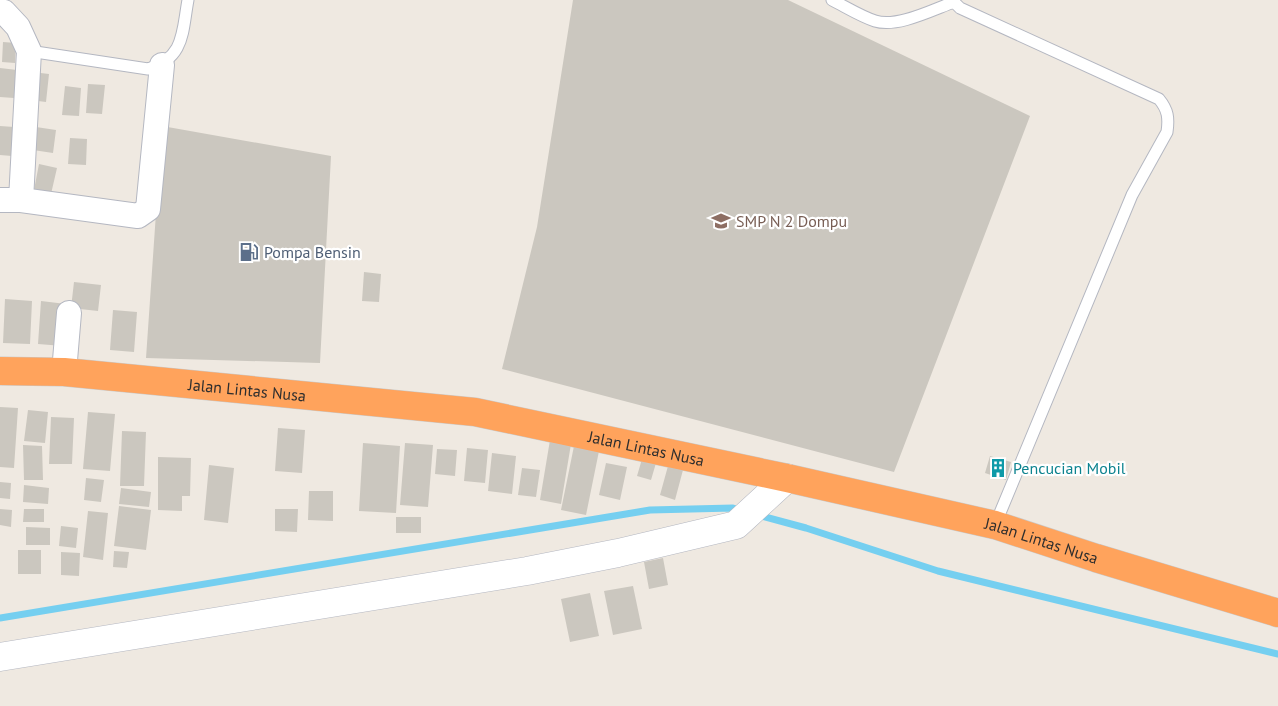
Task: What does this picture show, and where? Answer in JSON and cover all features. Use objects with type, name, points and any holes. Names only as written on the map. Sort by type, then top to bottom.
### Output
[{"type":"highway","name":"Jalan Lintas Nusa","points":[[0,370],[64,372],[475,412],[781,485],[994,525],[1278,613]]},
{"type":"street","points":[[0,11],[4,12],[18,28],[28,51],[10,200],[138,216],[148,209],[162,65]]},
{"type":"street","points":[[64,372],[69,312]]},
{"type":"street","points":[[0,656],[526,571],[618,553],[736,525],[781,485]]},
{"type":"lane","points":[[28,51],[148,69],[162,65],[172,56],[180,43],[188,0]]},
{"type":"lane","points":[[832,0],[876,22],[905,20],[953,1],[960,8],[1159,99],[1167,108],[1169,120],[1167,132],[1132,195],[994,525]]},
{"type":"building","points":[[573,0],[788,0],[1030,116],[894,472],[502,369],[537,227]]},
{"type":"building","points":[[3,42],[16,43],[15,63],[2,62]]},
{"type":"building","points":[[0,68],[17,70],[14,98],[0,97]]},
{"type":"building","points":[[32,72],[49,74],[46,102],[30,100]]},
{"type":"building","points":[[88,84],[105,85],[102,114],[86,113]]},
{"type":"building","points":[[65,86],[81,88],[79,116],[62,115]]},
{"type":"building","points":[[0,126],[14,127],[12,156],[0,155]]},
{"type":"building","points":[[162,126],[331,156],[320,363],[146,358]]},
{"type":"building","points":[[36,127],[56,130],[53,153],[33,150]]},
{"type":"building","points":[[70,138],[87,139],[86,165],[68,164]]},
{"type":"building","points":[[39,164],[57,168],[51,194],[34,190]]},
{"type":"building","points":[[364,272],[381,274],[379,302],[362,301]]},
{"type":"building","points":[[74,282],[101,285],[98,311],[71,308]]},
{"type":"building","points":[[5,299],[32,301],[30,344],[3,343]]},
{"type":"building","points":[[41,301],[66,304],[63,346],[38,344]]},
{"type":"building","points":[[113,310],[137,312],[134,352],[110,350]]},
{"type":"building","points":[[0,407],[18,408],[14,468],[0,467]]},
{"type":"building","points":[[28,410],[48,412],[45,443],[24,441]]},
{"type":"building","points":[[88,412],[115,414],[110,471],[83,469]]},
{"type":"building","points":[[51,417],[74,418],[72,464],[49,464]]},
{"type":"building","points":[[278,428],[305,430],[302,473],[275,471]]},
{"type":"building","points":[[122,431],[146,432],[144,486],[120,486]]},
{"type":"building","points":[[550,440],[571,444],[561,504],[540,500]]},
{"type":"building","points":[[363,443],[400,446],[396,513],[359,511]]},
{"type":"building","points":[[405,443],[433,445],[428,507],[400,505]]},
{"type":"building","points":[[23,445],[42,446],[43,480],[24,480]]},
{"type":"building","points":[[574,446],[599,451],[586,515],[561,510]]},
{"type":"building","points":[[467,448],[488,450],[485,483],[464,481]]},
{"type":"building","points":[[437,449],[457,450],[455,476],[435,474]]},
{"type":"building","points":[[492,453],[516,456],[512,494],[488,491]]},
{"type":"building","name":"Pencucian Mobil","points":[[990,456],[1011,462],[1006,480],[985,473]]},
{"type":"building","points":[[158,457],[191,458],[190,496],[182,496],[182,511],[158,510]]},
{"type":"building","points":[[642,459],[656,463],[651,480],[637,476]]},
{"type":"building","points":[[606,463],[627,467],[620,500],[599,495]]},
{"type":"building","points":[[209,465],[234,468],[228,523],[204,520]]},
{"type":"building","points":[[668,466],[683,470],[675,500],[660,495]]},
{"type":"building","points":[[522,468],[540,470],[536,497],[518,495]]},
{"type":"building","points":[[86,478],[104,480],[101,502],[84,500]]},
{"type":"building","points":[[0,482],[11,483],[10,499],[0,498]]},
{"type":"building","points":[[24,485],[49,488],[48,504],[23,502]]},
{"type":"building","points":[[121,488],[151,492],[149,507],[119,504]]},
{"type":"building","points":[[309,491],[333,491],[333,521],[308,520]]},
{"type":"building","points":[[119,506],[151,510],[146,550],[114,546]]},
{"type":"building","points":[[0,509],[12,510],[11,527],[0,525]]},
{"type":"building","points":[[24,509],[44,509],[44,522],[23,522]]},
{"type":"building","points":[[275,509],[298,509],[297,532],[275,531]]},
{"type":"building","points":[[88,511],[108,513],[103,560],[83,557]]},
{"type":"building","points":[[396,517],[421,517],[421,533],[396,533]]},
{"type":"building","points":[[61,526],[78,528],[76,548],[59,546]]},
{"type":"building","points":[[26,527],[50,528],[50,545],[26,545]]},
{"type":"building","points":[[18,550],[41,550],[41,574],[18,574]]},
{"type":"building","points":[[114,551],[129,552],[127,568],[113,567]]},
{"type":"building","points":[[61,552],[80,553],[79,576],[61,575]]},
{"type":"building","points":[[663,558],[668,585],[649,589],[644,562]]},
{"type":"building","points":[[633,586],[642,629],[613,635],[604,591]]},
{"type":"building","points":[[590,593],[599,636],[570,642],[561,599]]},
{"type":"waterway","points":[[0,618],[650,510],[733,508],[743,511]]},
{"type":"waterway","points":[[758,515],[806,528],[938,571],[1278,654]]},
{"type":"place","name":"SMP N 2 Dompu","points":[[721,221]]},
{"type":"place","name":"Pompa Bensin","points":[[249,252]]},
{"type":"place","name":"Pencucian Mobil","points":[[998,468]]}]
